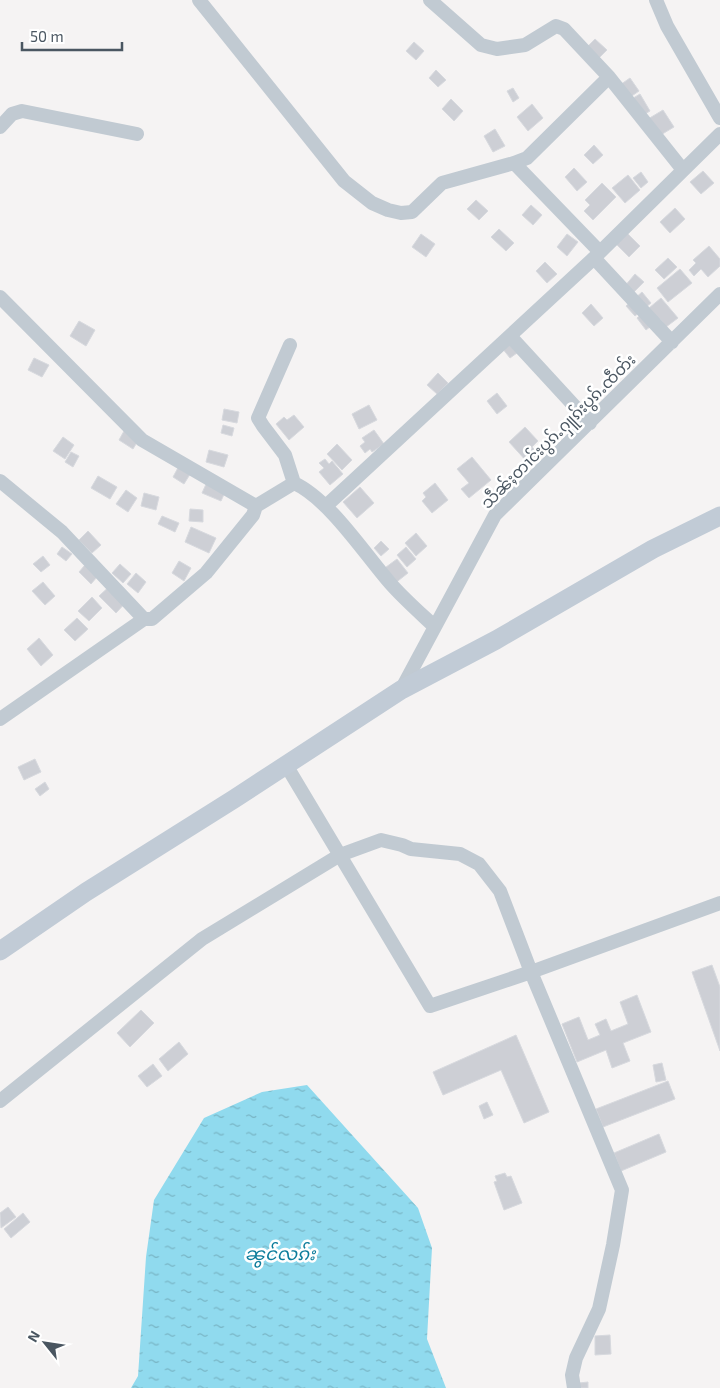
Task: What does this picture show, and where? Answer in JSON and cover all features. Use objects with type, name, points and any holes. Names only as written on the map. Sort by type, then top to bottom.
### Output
[{"type":"main road","points":[[0,951],[86,892],[234,799],[401,690],[496,640],[653,549],[720,516]]},
{"type":"street","points":[[199,0],[344,181],[372,203],[401,213],[412,212],[442,184],[526,158],[609,77]]},
{"type":"street","points":[[430,0],[481,45],[497,49],[525,45],[556,26],[564,29],[609,77],[683,170]]},
{"type":"street","points":[[656,0],[667,26],[720,118]]},
{"type":"street","points":[[0,128],[12,114],[22,111],[136,134]]},
{"type":"street","points":[[326,506],[597,255],[720,134]]},
{"type":"street","points":[[514,163],[672,342]]},
{"type":"street","name":"သဵၼ်ႈတၢင်းပွၵ်ႉႁူၵ်းပွၵ်ႉၸဵတ်း","points":[[401,690],[495,515],[720,294]]},
{"type":"street","points":[[0,297],[142,440],[256,506]]},
{"type":"street","points":[[510,336],[590,423]]},
{"type":"street","points":[[290,346],[258,418],[262,426],[285,455],[294,483],[306,488],[326,506],[392,585],[434,626]]},
{"type":"street","points":[[0,481],[62,532],[144,618],[152,619],[206,572],[253,515],[256,506],[294,483]]},
{"type":"street","points":[[0,720],[144,618]]},
{"type":"street","points":[[286,765],[430,1006],[531,972],[720,903]]},
{"type":"street","points":[[0,1101],[202,939],[340,855],[381,840],[411,849],[460,854],[479,864],[500,891],[531,972],[622,1190],[613,1245],[599,1309],[576,1358],[572,1375],[574,1388]]},
{"type":"water","name":"ၼွင်လၵ်း","points":[[307,1085],[418,1208],[432,1248],[427,1339],[446,1388],[131,1388],[138,1376],[146,1257],[154,1200],[204,1118],[262,1092]]},
{"type":"building","points":[[595,39],[607,50],[596,61],[584,50]]},
{"type":"building","points":[[414,42],[424,51],[416,60],[406,51]]},
{"type":"building","points":[[436,70],[446,80],[438,87],[429,78]]},
{"type":"building","points":[[630,78],[639,91],[626,100],[617,87]]},
{"type":"building","points":[[513,88],[519,98],[513,102],[507,91]]},
{"type":"building","points":[[640,94],[650,111],[640,117],[630,100]]},
{"type":"building","points":[[451,99],[463,111],[454,121],[442,109]]},
{"type":"building","points":[[532,104],[543,118],[528,131],[517,117]]},
{"type":"building","points":[[663,110],[674,127],[659,136],[648,119]]},
{"type":"building","points":[[495,129],[505,146],[493,152],[484,136]]},
{"type":"building","points":[[594,145],[603,155],[593,164],[584,155]]},
{"type":"building","points":[[574,168],[587,182],[577,191],[565,177]]},
{"type":"building","points":[[703,171],[714,183],[701,194],[690,182]]},
{"type":"building","points":[[641,172],[648,182],[641,188],[633,178]]},
{"type":"building","points":[[628,175],[640,190],[625,203],[612,188]]},
{"type":"building","points":[[602,183],[616,197],[593,220],[584,211],[590,205],[585,200]]},
{"type":"building","points":[[476,200],[488,211],[479,220],[467,209]]},
{"type":"building","points":[[531,205],[542,215],[533,225],[522,215]]},
{"type":"building","points":[[675,208],[685,219],[670,233],[660,222]]},
{"type":"building","points":[[499,229],[514,243],[506,251],[491,237]]},
{"type":"building","points":[[627,233],[640,246],[629,257],[616,244]]},
{"type":"building","points":[[421,234],[435,244],[426,257],[412,247]]},
{"type":"building","points":[[567,234],[578,242],[567,256],[557,247]]},
{"type":"building","points":[[709,246],[720,259],[720,266],[708,277],[701,269],[694,276],[689,270],[696,263],[693,260]]},
{"type":"building","points":[[668,258],[677,267],[664,279],[655,270]]},
{"type":"building","points":[[545,262],[557,274],[547,283],[536,271]]},
{"type":"building","points":[[680,269],[692,283],[668,302],[657,288]]},
{"type":"building","points":[[635,274],[644,282],[632,294],[624,287]]},
{"type":"building","points":[[642,292],[651,303],[635,316],[626,306]]},
{"type":"building","points":[[661,298],[678,318],[666,327],[660,319],[646,330],[637,318]]},
{"type":"building","points":[[591,304],[603,318],[594,326],[582,313]]},
{"type":"building","points":[[79,321],[95,330],[86,346],[70,336]]},
{"type":"building","points":[[508,343],[517,353],[510,358],[502,348]]},
{"type":"building","points":[[34,358],[49,365],[42,377],[28,370]]},
{"type":"building","points":[[438,373],[448,383],[437,394],[427,385]]},
{"type":"building","points":[[497,393],[507,406],[497,414],[487,401]]},
{"type":"building","points":[[369,405],[377,420],[359,429],[352,414]]},
{"type":"building","points":[[224,409],[239,412],[237,423],[222,420]]},
{"type":"building","points":[[294,415],[304,427],[289,440],[276,424],[284,417],[287,420]]},
{"type":"building","points":[[223,425],[234,428],[232,436],[221,433]]},
{"type":"building","points":[[525,427],[538,441],[532,447],[538,453],[528,463],[509,442]]},
{"type":"building","points":[[374,430],[384,444],[372,452],[370,449],[365,453],[360,446],[365,442],[362,438]]},
{"type":"building","points":[[124,431],[139,439],[133,449],[119,440]]},
{"type":"building","points":[[63,437],[74,445],[65,459],[53,451]]},
{"type":"building","points":[[337,444],[352,460],[342,470],[327,454]]},
{"type":"building","points":[[209,450],[228,455],[224,467],[206,462]]},
{"type":"building","points":[[71,452],[79,456],[73,467],[65,462]]},
{"type":"building","points":[[472,457],[491,480],[469,498],[461,489],[469,483],[457,469]]},
{"type":"building","points":[[325,459],[329,464],[332,461],[343,474],[330,485],[319,472],[324,468],[319,463]]},
{"type":"building","points":[[180,464],[192,471],[184,484],[173,477]]},
{"type":"building","points":[[98,476],[117,487],[110,499],[91,488]]},
{"type":"building","points":[[207,482],[226,490],[221,501],[202,493]]},
{"type":"building","points":[[435,483],[448,500],[432,513],[422,501],[426,497],[423,493]]},
{"type":"building","points":[[360,487],[374,503],[357,518],[343,502]]},
{"type":"building","points":[[126,490],[137,498],[128,512],[116,504]]},
{"type":"building","points":[[144,493],[159,497],[156,510],[141,506]]},
{"type":"building","points":[[190,509],[203,510],[203,522],[189,521]]},
{"type":"building","points":[[162,516],[179,523],[175,532],[158,524]]},
{"type":"building","points":[[191,527],[216,538],[209,553],[185,542]]},
{"type":"building","points":[[88,531],[101,545],[92,553],[79,540]]},
{"type":"building","points":[[416,533],[427,546],[416,556],[405,543]]},
{"type":"building","points":[[381,541],[389,549],[381,556],[374,548]]},
{"type":"building","points":[[62,547],[72,554],[66,561],[57,554]]},
{"type":"building","points":[[406,547],[416,559],[407,567],[397,555]]},
{"type":"building","points":[[43,556],[50,565],[41,572],[33,564]]},
{"type":"building","points":[[90,559],[103,570],[91,584],[79,572]]},
{"type":"building","points":[[397,559],[408,573],[394,584],[382,570]]},
{"type":"building","points":[[179,561],[191,568],[184,581],[172,573]]},
{"type":"building","points":[[120,564],[131,574],[123,583],[112,573]]},
{"type":"building","points":[[136,573],[146,582],[138,593],[127,584]]},
{"type":"building","points":[[43,582],[55,596],[45,605],[32,591]]},
{"type":"building","points":[[113,583],[129,599],[116,613],[99,596]]},
{"type":"building","points":[[92,597],[102,608],[89,621],[78,611]]},
{"type":"building","points":[[77,618],[88,629],[75,641],[64,630]]},
{"type":"building","points":[[39,638],[53,655],[41,666],[27,649]]},
{"type":"building","points":[[35,759],[41,772],[24,780],[18,767]]},
{"type":"building","points":[[45,782],[49,789],[40,796],[35,789]]},
{"type":"building","points":[[712,965],[720,987],[720,1051],[692,972]]},
{"type":"building","points":[[637,995],[651,1032],[623,1043],[630,1061],[612,1068],[606,1050],[577,1062],[562,1024],[579,1017],[588,1040],[600,1035],[595,1024],[606,1019],[611,1031],[628,1024],[620,1002]]},
{"type":"building","points":[[141,1010],[154,1023],[130,1047],[117,1033]]},
{"type":"building","points":[[516,1035],[549,1112],[524,1123],[501,1070],[443,1095],[433,1072]]},
{"type":"building","points":[[179,1042],[188,1054],[168,1071],[159,1059]]},
{"type":"building","points":[[662,1063],[666,1080],[656,1082],[653,1065]]},
{"type":"building","points":[[153,1064],[162,1076],[147,1087],[138,1076]]},
{"type":"building","points":[[668,1081],[675,1099],[603,1127],[596,1109]]},
{"type":"building","points":[[487,1102],[493,1115],[484,1119],[479,1106]]},
{"type":"building","points":[[659,1134],[666,1152],[621,1171],[614,1153]]},
{"type":"building","points":[[505,1173],[507,1177],[511,1176],[522,1203],[504,1210],[494,1182],[497,1181],[495,1176]]},
{"type":"building","points":[[8,1207],[16,1217],[1,1228],[0,1213]]},
{"type":"building","points":[[23,1213],[30,1222],[11,1238],[4,1229]]},
{"type":"building","points":[[610,1335],[611,1354],[595,1355],[595,1336]]},
{"type":"building","points":[[588,1382],[588,1388],[579,1388],[579,1383]]}]
